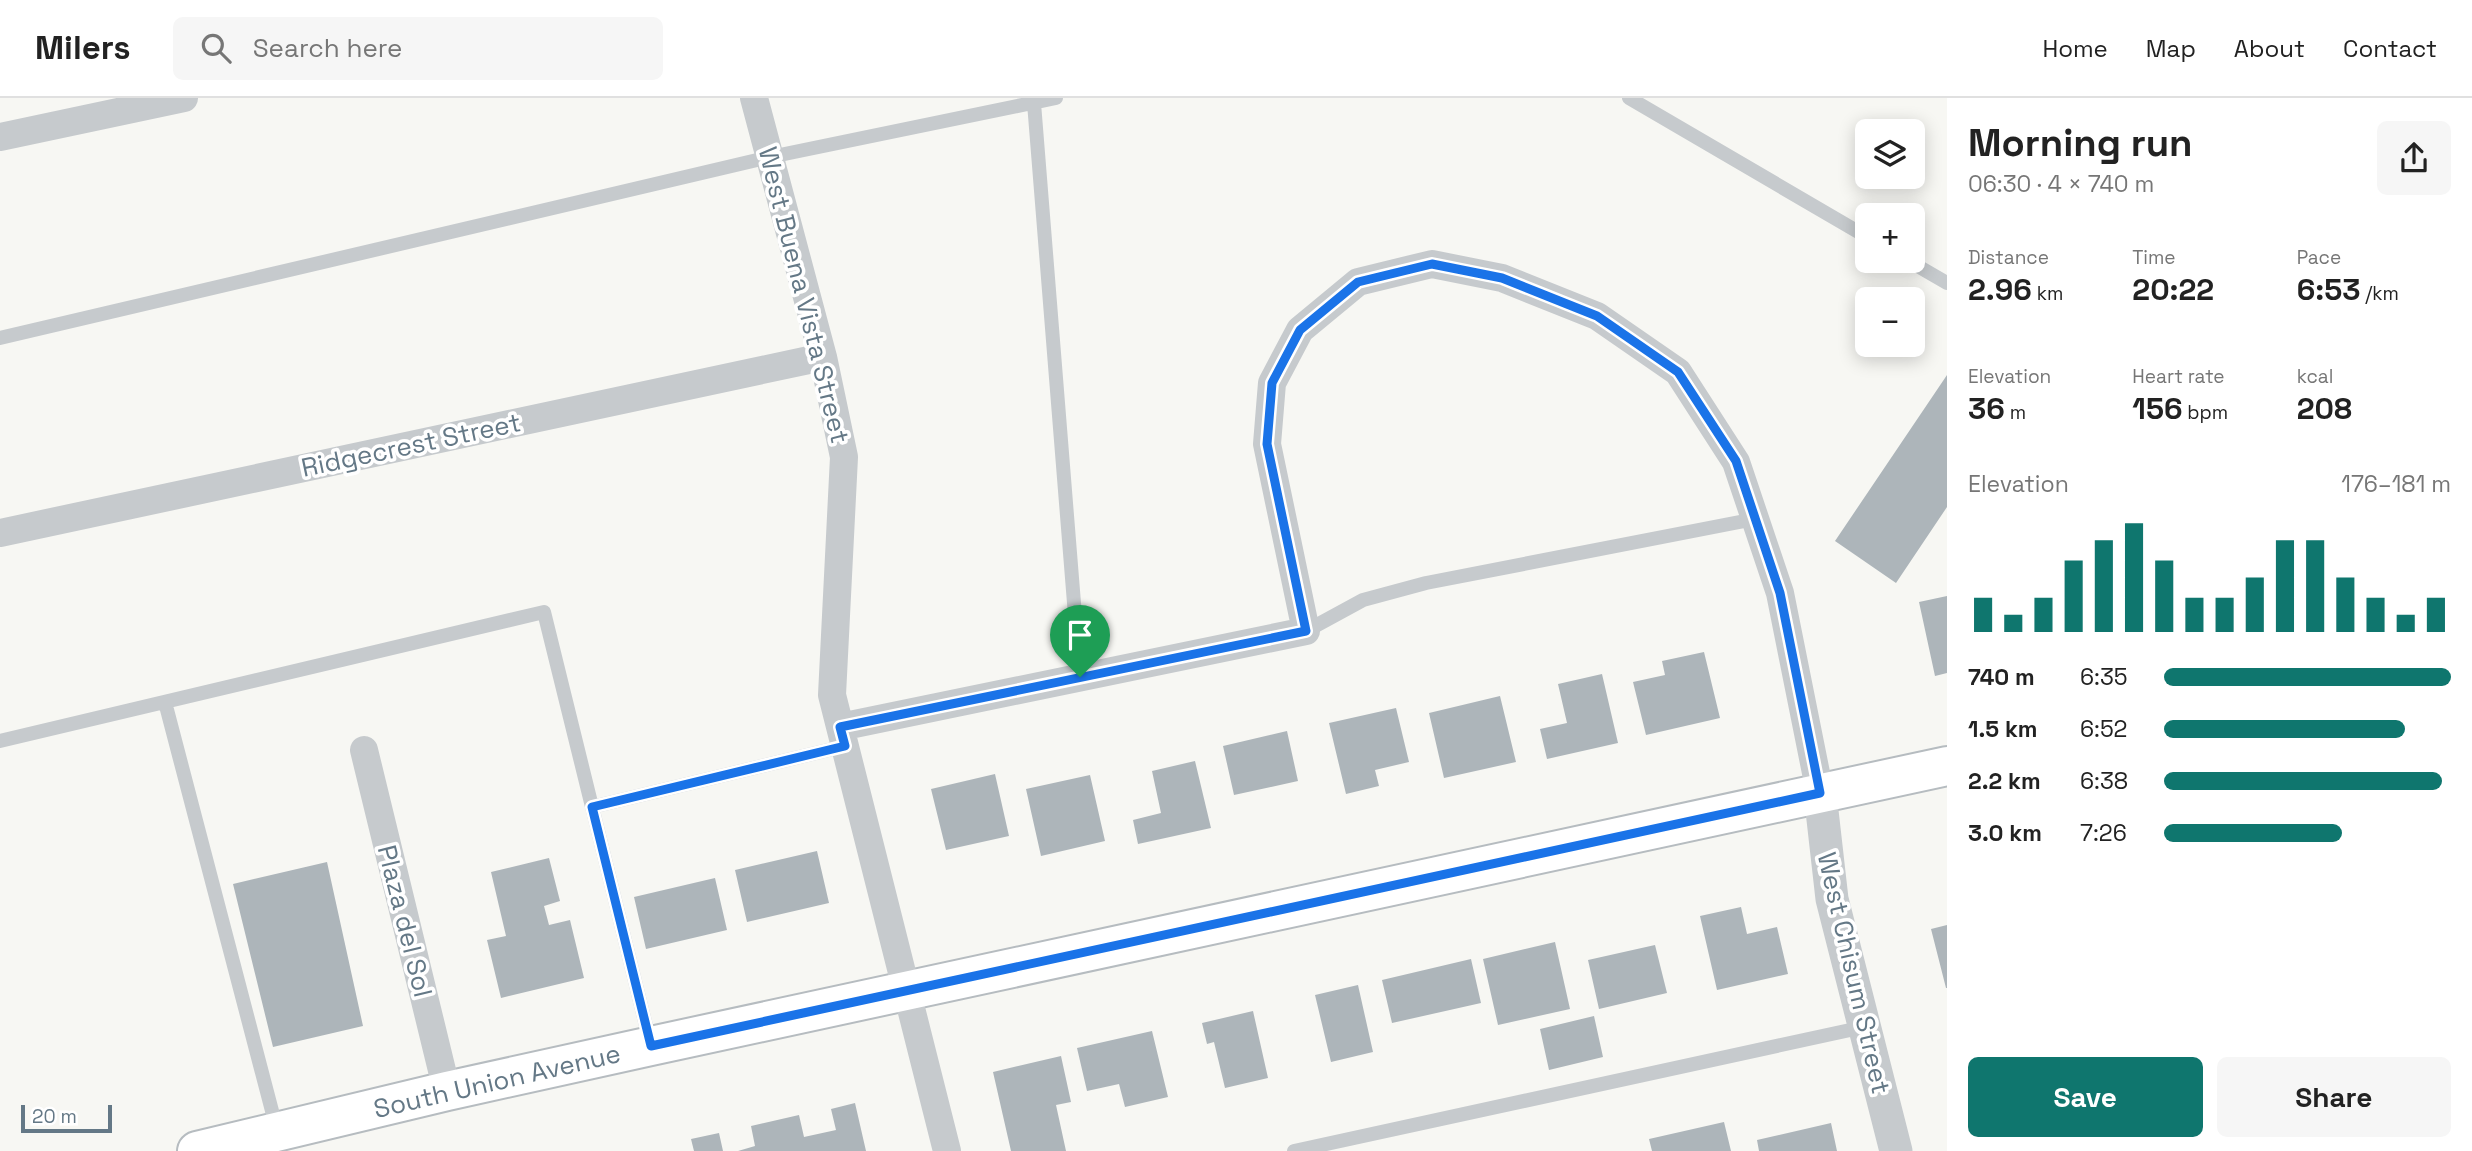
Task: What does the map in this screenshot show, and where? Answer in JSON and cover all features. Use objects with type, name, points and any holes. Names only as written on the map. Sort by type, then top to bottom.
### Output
[{"type":"main road","name":"South Union Avenue","points":[[197,1151],[447,1091],[651,1046],[1947,766]]},
{"type":"street","points":[[0,137],[184,98]]},
{"type":"street","name":"West Buena Vista Street","points":[[754,98],[823,357],[844,457],[832,695],[947,1151]]},
{"type":"street","points":[[842,737],[1080,677],[1306,631],[1267,444],[1272,383],[1300,330],[1358,282],[1432,264],[1502,278],[1597,316],[1678,372],[1736,461],[1780,593],[1820,793]]},
{"type":"street","name":"Ridgecrest Street","points":[[0,533],[823,357]]},
{"type":"street","name":"Plaza del Sol","points":[[364,750],[447,1091]]},
{"type":"street","name":"West Chisum Street","points":[[1820,793],[1832,900],[1896,1151]]},
{"type":"lane","points":[[0,338],[770,157],[1056,98]]},
{"type":"lane","points":[[1629,98],[1855,230]]},
{"type":"lane","points":[[1034,103],[1080,677]]},
{"type":"lane","points":[[1925,270],[1947,283]]},
{"type":"lane","points":[[1306,631],[1363,600],[1426,583],[1755,519]]},
{"type":"lane","points":[[0,741],[544,612],[651,1046]]},
{"type":"lane","points":[[165,702],[278,1131]]},
{"type":"lane","points":[[592,807],[842,737]]},
{"type":"lane","points":[[1294,1151],[1865,1027]]},
{"type":"building","points":[[1947,375],[1947,507],[1896,583],[1835,541]]},
{"type":"building","points":[[1947,596],[1947,673],[1935,676],[1919,602]]},
{"type":"building","points":[[1704,652],[1720,718],[1646,735],[1633,682],[1665,675],[1662,661]]},
{"type":"building","points":[[1602,674],[1618,743],[1547,759],[1540,729],[1567,723],[1558,684]]},
{"type":"building","points":[[1500,696],[1516,762],[1444,778],[1429,713]]},
{"type":"building","points":[[1396,708],[1409,762],[1375,770],[1379,786],[1346,794],[1329,723]]},
{"type":"building","points":[[1287,731],[1298,781],[1234,795],[1223,746]]},
{"type":"building","points":[[1195,761],[1211,828],[1138,844],[1133,820],[1161,813],[1152,771]]},
{"type":"building","points":[[995,774],[1009,836],[946,850],[931,789]]},
{"type":"building","points":[[1090,775],[1105,841],[1041,856],[1026,789]]},
{"type":"building","points":[[817,851],[829,903],[747,922],[735,870]]},
{"type":"building","points":[[549,858],[560,901],[544,906],[549,925],[570,920],[584,978],[501,998],[487,940],[506,936],[491,872]]},
{"type":"building","points":[[327,862],[363,1026],[273,1047],[233,884]]},
{"type":"building","points":[[715,878],[727,930],[646,949],[634,897]]},
{"type":"building","points":[[1741,907],[1747,934],[1777,927],[1788,974],[1717,990],[1700,916]]},
{"type":"building","points":[[1947,925],[1947,988],[1946,988],[1931,929]]},
{"type":"building","points":[[1555,942],[1570,1009],[1498,1025],[1483,959]]},
{"type":"building","points":[[1655,945],[1667,993],[1599,1009],[1588,960]]},
{"type":"building","points":[[1471,959],[1481,1003],[1392,1023],[1382,980]]},
{"type":"building","points":[[1358,985],[1373,1052],[1331,1062],[1315,995]]},
{"type":"building","points":[[1253,1011],[1268,1078],[1225,1088],[1214,1042],[1207,1044],[1202,1023]]},
{"type":"building","points":[[1594,1016],[1603,1057],[1549,1070],[1540,1029]]},
{"type":"building","points":[[1152,1031],[1168,1097],[1125,1107],[1119,1084],[1087,1091],[1077,1048]]},
{"type":"building","points":[[1061,1056],[1071,1102],[1056,1105],[1066,1151],[1011,1151],[993,1072]]},
{"type":"building","points":[[855,1103],[866,1151],[738,1151],[755,1146],[751,1126],[799,1115],[804,1137],[836,1130],[831,1109]]},
{"type":"building","points":[[1724,1122],[1731,1151],[1652,1151],[1649,1139]]},
{"type":"building","points":[[1831,1123],[1837,1151],[1759,1151],[1757,1140]]},
{"type":"building","points":[[719,1133],[723,1151],[694,1151],[691,1139]]},
{"type":"route","points":[[1432,264],[1502,278],[1597,316],[1678,372],[1736,461],[1780,593],[1820,793],[651,1046],[592,807],[845,746],[840,727],[1080,677],[1306,631],[1267,444],[1272,383],[1300,330],[1358,282],[1432,264]]}]
